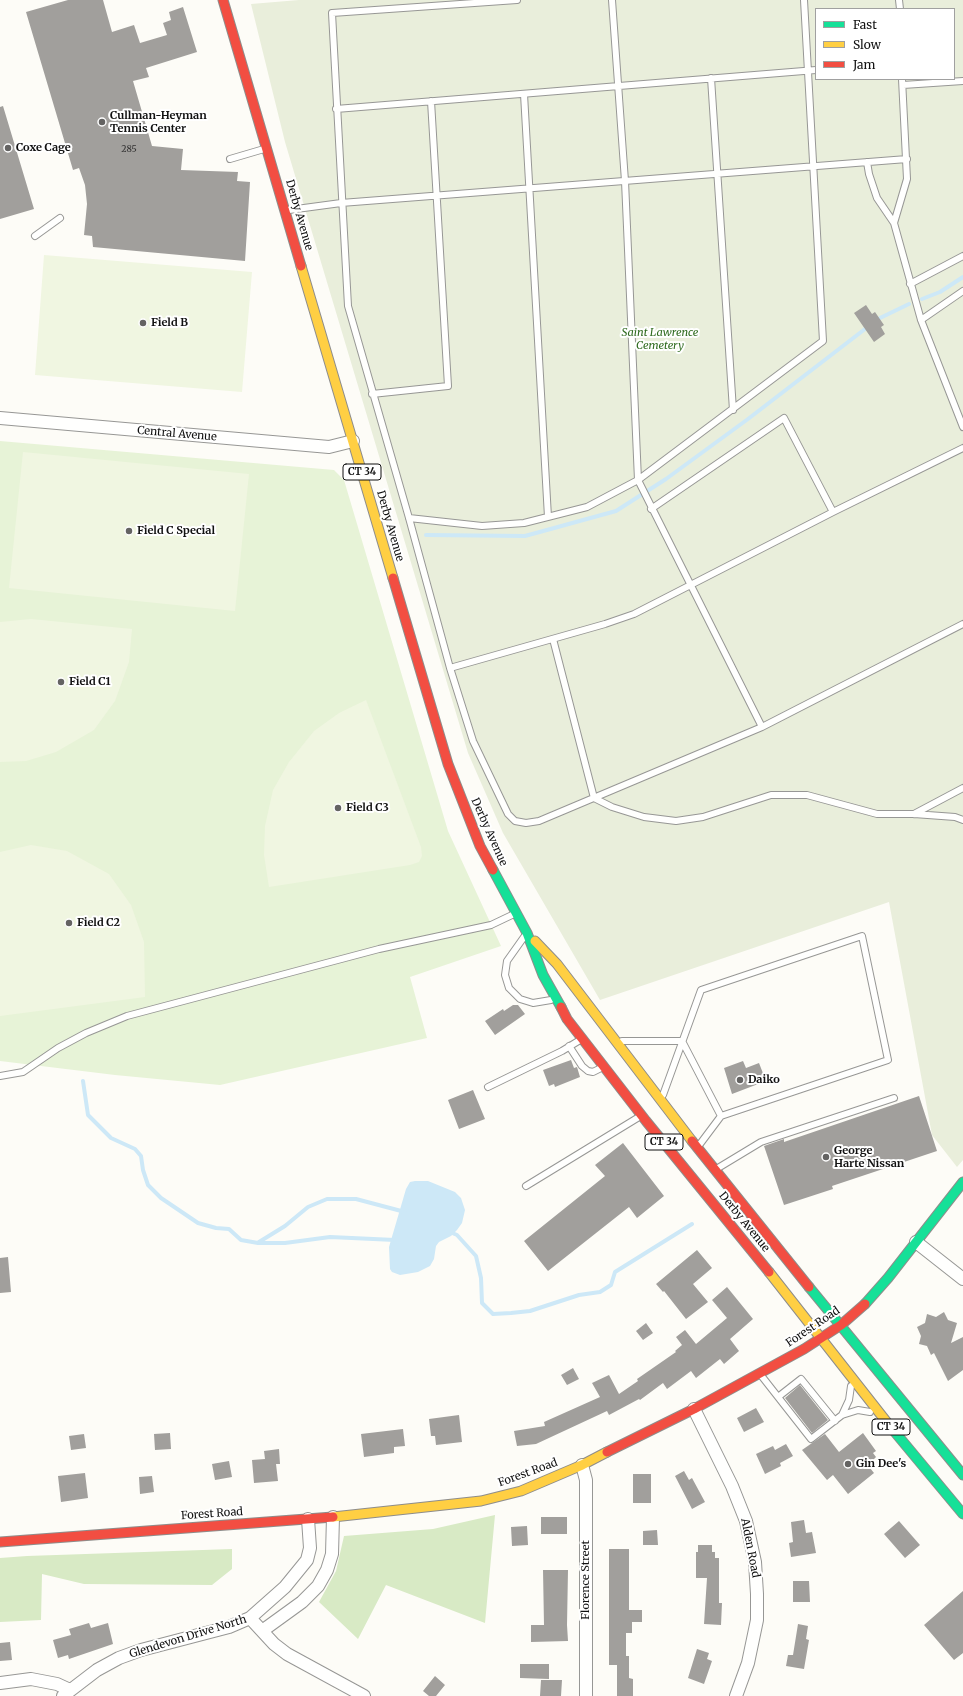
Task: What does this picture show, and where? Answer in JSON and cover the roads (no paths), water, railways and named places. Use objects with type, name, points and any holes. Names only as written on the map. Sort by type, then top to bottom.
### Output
[{"type":"main road","name":"Derby Avenue","points":[[223,0],[448,764],[480,846],[527,933],[543,975],[567,1018],[605,1067],[698,1147],[841,1325],[864,1356],[963,1475]]},
{"type":"main road","name":"Derby Avenue","points":[[527,933],[557,964],[616,1041],[651,1108],[822,1339],[880,1414],[963,1514]]},
{"type":"main road","name":"Forest Road","points":[[0,1542],[308,1520],[452,1505],[504,1496],[548,1480],[582,1465],[694,1409],[822,1339],[841,1325],[868,1300],[963,1182]]},
{"type":"street","name":"Central Avenue","points":[[0,418],[329,447],[353,441]]},
{"type":"street","points":[[916,1242],[963,1279]]},
{"type":"street","name":"Alden Road","points":[[694,1409],[732,1486],[746,1521],[755,1562],[757,1620],[748,1663],[736,1696]]},
{"type":"street","name":"Florence Street","points":[[582,1465],[586,1480],[586,1696]]},
{"type":"street","name":"Glendevon Drive North","points":[[262,1632],[302,1602],[318,1586],[327,1570],[332,1554],[333,1517]]},
{"type":"street","name":"Glendevon Drive North","points":[[67,1693],[97,1670],[118,1658],[148,1648],[229,1626],[250,1618],[285,1587],[307,1560],[310,1548],[308,1520]]},
{"type":"street","points":[[250,1618],[262,1632],[287,1654],[364,1696]]},
{"type":"street","points":[[0,1683],[31,1680],[57,1684],[67,1693]]},
{"type":"lane","points":[[517,0],[332,13],[336,109],[348,306],[372,394],[409,518],[450,668],[473,741],[508,814],[516,821],[526,823],[539,821],[762,726],[963,624]]},
{"type":"lane","points":[[612,0],[625,181],[638,480],[651,509],[762,726]]},
{"type":"lane","points":[[409,518],[482,526],[524,523],[587,507],[638,480],[823,341],[804,0]]},
{"type":"lane","points":[[336,109],[815,70]]},
{"type":"lane","points":[[711,78],[733,410]]},
{"type":"lane","points":[[894,223],[908,179],[902,82],[963,80]]},
{"type":"lane","points":[[524,94],[548,517]]},
{"type":"lane","points":[[372,394],[448,386],[431,101]]},
{"type":"lane","points":[[230,159],[267,148]]},
{"type":"lane","points":[[286,211],[342,203],[907,159]]},
{"type":"lane","points":[[867,162],[868,174],[877,198],[894,223],[921,320],[963,427]]},
{"type":"lane","points":[[35,236],[60,218]]},
{"type":"lane","points":[[910,284],[963,256]]},
{"type":"lane","points":[[921,320],[963,291]]},
{"type":"lane","points":[[651,509],[784,418],[833,512]]},
{"type":"lane","points":[[450,668],[605,624],[634,614],[833,512],[963,448]]},
{"type":"lane","points":[[553,639],[594,798],[612,807],[644,817],[676,821],[703,818],[771,795],[807,795],[877,814],[914,814],[963,820]]},
{"type":"lane","points":[[914,814],[963,788]]},
{"type":"lane","points":[[0,1076],[23,1072],[58,1048],[86,1033],[127,1016],[379,949],[491,925],[516,914]]},
{"type":"lane","points":[[527,933],[507,960],[505,975],[509,988],[520,999],[534,1003],[557,999]]},
{"type":"lane","points":[[526,1186],[651,1108],[682,1041],[701,990],[862,936],[888,1060],[721,1116],[698,1147]]},
{"type":"lane","points":[[488,1087],[583,1038]]},
{"type":"lane","points":[[616,1041],[682,1041]]},
{"type":"lane","points":[[682,1041],[721,1116]]},
{"type":"lane","points":[[569,1046],[582,1066],[588,1071],[593,1072],[605,1067]]},
{"type":"lane","points":[[716,1169],[761,1142],[894,1098]]},
{"type":"lane","points":[[760,1374],[801,1423],[811,1439],[842,1415],[858,1410],[880,1414]]},
{"type":"lane","points":[[842,1415],[849,1400],[851,1376]]},
{"type":"lane","points":[[778,1397],[801,1379],[809,1393],[820,1407],[835,1420]]},
{"type":"water","points":[[428,1181],[455,1192],[461,1198],[465,1210],[462,1223],[457,1230],[451,1236],[439,1242],[436,1246],[434,1259],[430,1266],[418,1272],[400,1275],[392,1272],[390,1269],[389,1247],[406,1189],[410,1182]]},
{"type":"waterway","points":[[922,299],[940,292],[963,277]]},
{"type":"waterway","points":[[880,318],[909,304]]},
{"type":"waterway","points":[[426,535],[525,536],[616,511],[666,479],[748,419],[865,329]]},
{"type":"waterway","points":[[83,1081],[88,1115],[111,1138],[135,1149],[141,1156],[143,1170],[148,1185],[161,1198],[198,1223],[216,1228],[229,1229],[241,1240],[258,1243],[285,1243],[330,1237],[395,1240]]},
{"type":"waterway","points":[[259,1242],[285,1226],[308,1207],[327,1199],[356,1199],[405,1212]]},
{"type":"waterway","points":[[450,1232],[457,1235],[476,1256],[481,1278],[482,1303],[493,1314],[530,1311],[579,1295],[600,1292],[611,1285],[615,1272],[692,1224]]},
{"type":"place","name":"Cullman-Heyman Tennis Center","points":[[102,122]]},
{"type":"place","name":"Coxe Cage","points":[[8,148]]},
{"type":"place","name":"Field B","points":[[143,323]]},
{"type":"place","name":"Field C Special","points":[[129,531]]},
{"type":"place","name":"Field C1","points":[[61,682]]},
{"type":"place","name":"Field C3","points":[[338,808]]},
{"type":"place","name":"Field C2","points":[[69,923]]},
{"type":"place","name":"Daiko","points":[[740,1080]]},
{"type":"place","name":"George Harte Nissan","points":[[826,1157]]},
{"type":"place","name":"Gin Dee's","points":[[848,1464]]},
{"type":"park label","name":"Saint Lawrence Cemetery","points":[[660,339]]}]
